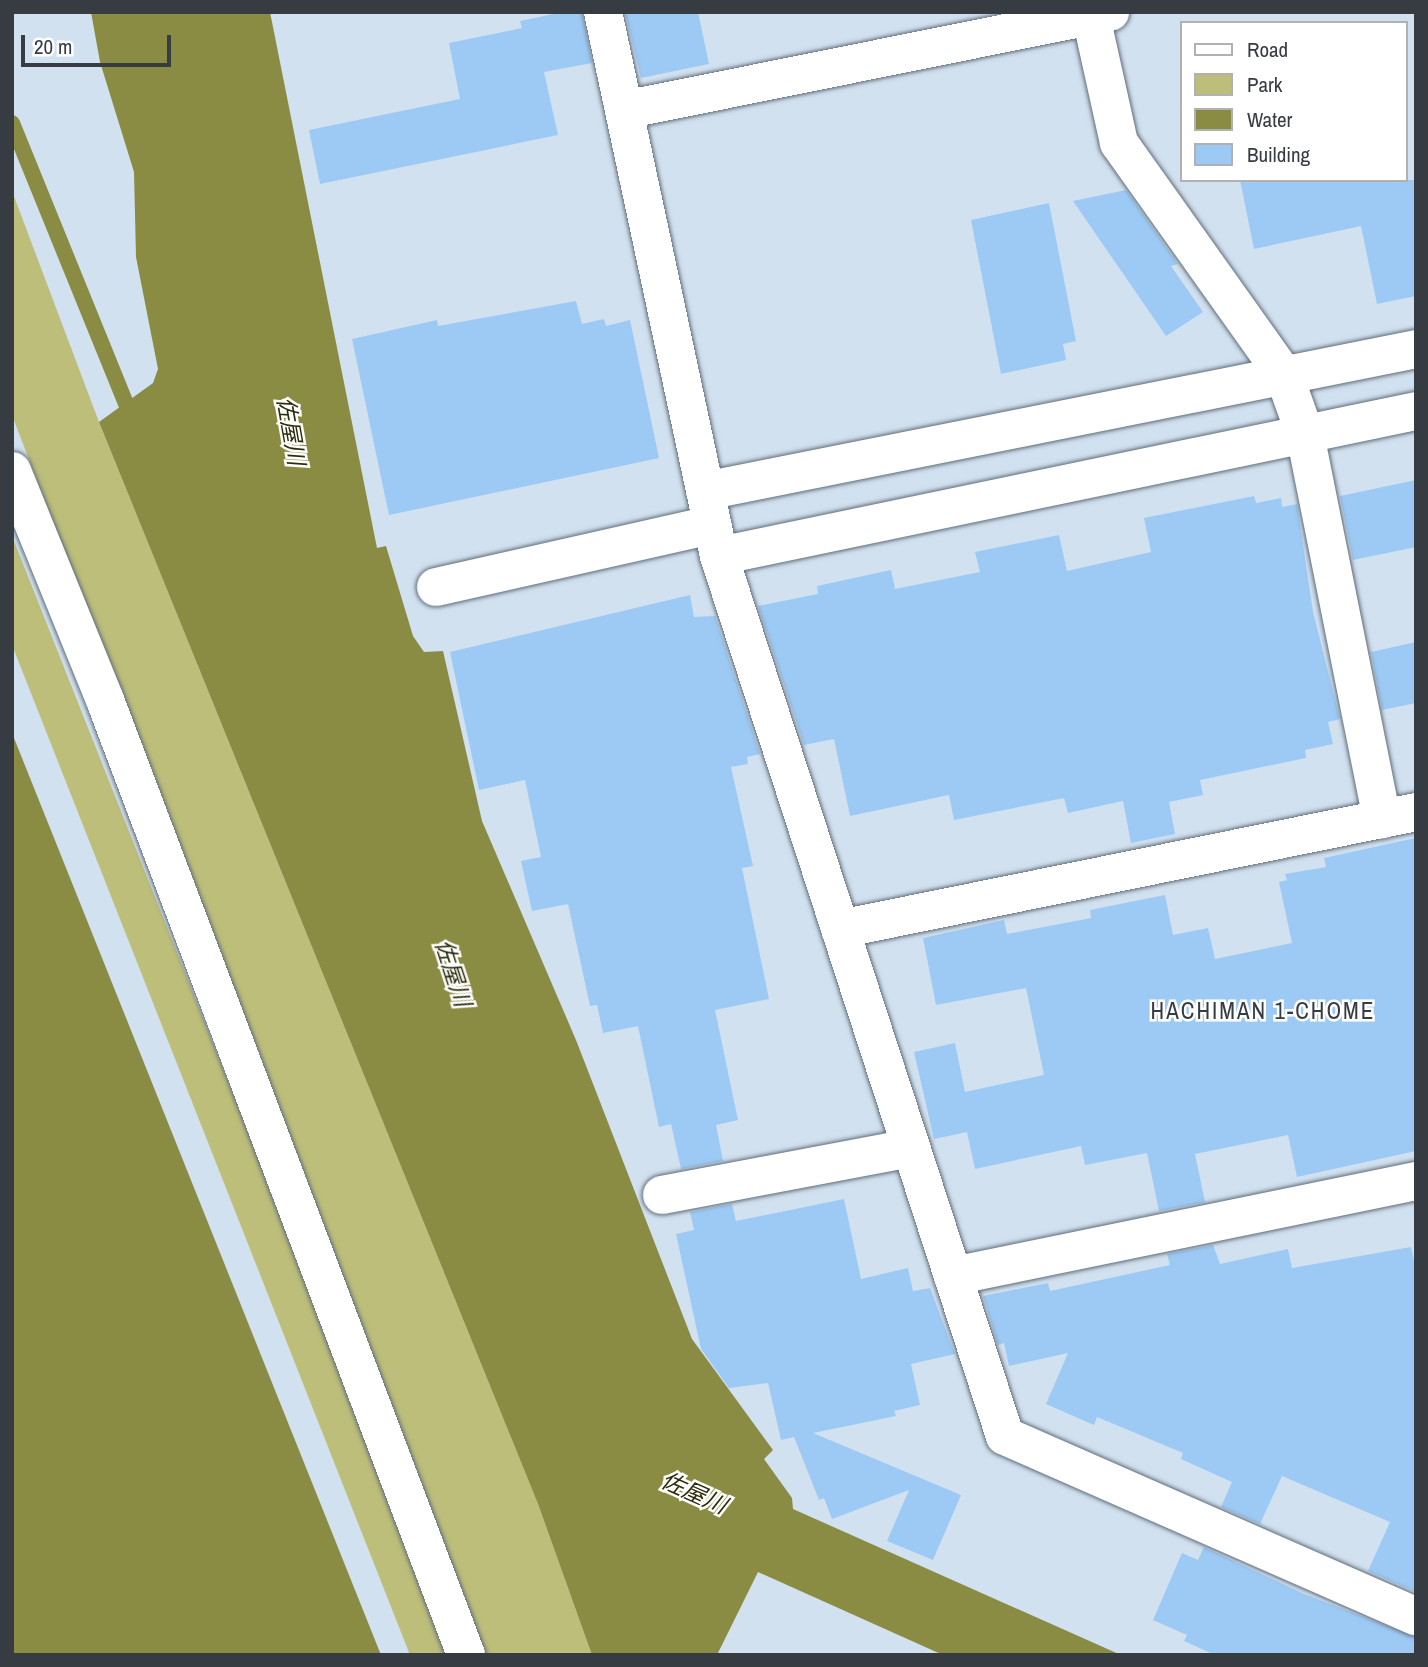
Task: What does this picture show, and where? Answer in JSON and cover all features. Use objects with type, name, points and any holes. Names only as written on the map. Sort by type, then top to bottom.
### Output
[{"type":"street","points":[[603,12],[712,524],[1005,1436],[1416,1616]]},
{"type":"street","points":[[624,110],[1097,13],[1119,143],[1284,375],[1305,434],[1399,816],[840,929]]},
{"type":"street","points":[[436,587],[712,524],[1284,375],[1416,349]]},
{"type":"street","points":[[712,524],[1305,434],[1416,411]]},
{"type":"street","points":[[12,471],[115,726],[466,1655]]},
{"type":"street","points":[[662,1195],[911,1148]]},
{"type":"street","points":[[953,1276],[1416,1181]]},
{"type":"green space","points":[[12,191],[99,422],[538,1504],[592,1655],[485,1655],[12,415]]},
{"type":"green space","points":[[12,536],[401,1518],[451,1655],[410,1655],[12,645]]},
{"type":"water","name":"佐屋川","points":[[91,12],[270,12],[377,548],[386,546],[413,636],[424,652],[443,651],[482,821],[576,1040],[692,1339],[773,1450],[764,1459],[792,1498],[793,1509],[1121,1655],[943,1655],[758,1572],[717,1655],[592,1655],[538,1504],[99,422],[153,383],[158,369],[136,257],[134,172],[100,62]]},
{"type":"water","points":[[12,733],[381,1655],[12,1655]]},
{"type":"building","points":[[563,12],[582,12],[592,63],[544,72],[558,135],[320,184],[309,130],[460,99],[449,43],[522,28],[520,21]]},
{"type":"building","points":[[625,12],[698,12],[709,64],[641,78]]},
{"type":"building","points":[[1416,180],[1416,296],[1377,304],[1361,226],[1254,249],[1240,182]]},
{"type":"building","points":[[1126,190],[1178,264],[1171,266],[1203,312],[1166,336],[1073,201]]},
{"type":"building","points":[[1049,203],[1076,341],[1063,344],[1066,360],[1001,374],[971,220]]},
{"type":"building","points":[[576,301],[582,324],[604,319],[606,326],[630,320],[659,458],[389,515],[352,339],[437,320],[438,326]]},
{"type":"building","points":[[1416,480],[1416,547],[1353,560],[1340,496]]},
{"type":"building","points":[[1254,496],[1256,503],[1281,498],[1282,507],[1297,504],[1313,612],[1340,719],[1328,722],[1333,744],[1305,750],[1306,758],[1200,780],[1203,795],[1169,802],[1175,834],[1131,843],[1123,801],[1068,813],[1064,798],[954,820],[949,795],[850,816],[834,739],[804,745],[758,606],[818,594],[817,586],[891,570],[895,589],[980,572],[975,552],[1059,535],[1067,571],[1151,552],[1144,518]]},
{"type":"building","points":[[690,595],[694,617],[715,616],[760,754],[747,757],[748,764],[731,767],[753,866],[742,868],[769,999],[715,1010],[738,1120],[716,1125],[723,1161],[681,1169],[671,1124],[659,1127],[638,1026],[603,1033],[597,1005],[590,1006],[568,904],[532,911],[521,861],[541,857],[525,780],[479,790],[450,652]]},
{"type":"building","points":[[1416,642],[1416,703],[1382,710],[1371,652]]},
{"type":"building","points":[[1416,838],[1416,1151],[1297,1177],[1288,1135],[1195,1154],[1205,1202],[1159,1211],[1147,1153],[1085,1165],[1081,1146],[975,1169],[967,1132],[934,1139],[914,1052],[955,1043],[965,1092],[1044,1075],[1026,988],[936,1005],[923,938],[1004,920],[1007,934],[1091,918],[1090,910],[1165,895],[1173,935],[1208,928],[1215,959],[1292,943],[1279,882],[1287,880],[1285,874],[1326,867],[1324,858]]},
{"type":"building","points":[[844,1199],[861,1279],[908,1268],[913,1291],[930,1288],[955,1354],[911,1364],[920,1405],[894,1411],[896,1416],[813,1433],[961,1495],[933,1560],[887,1541],[909,1490],[832,1519],[824,1498],[819,1500],[794,1437],[781,1440],[768,1383],[729,1388],[701,1349],[676,1234],[694,1230],[690,1212],[732,1204],[736,1221]]},
{"type":"building","points":[[1213,1245],[1220,1264],[1288,1249],[1292,1268],[1411,1247],[1416,1270],[1416,1592],[1368,1571],[1390,1522],[1282,1476],[1260,1524],[1221,1507],[1232,1482],[1181,1459],[1183,1453],[1097,1417],[1094,1425],[1046,1404],[1068,1353],[1009,1366],[1004,1343],[998,1345],[983,1296],[1048,1283],[1050,1291],[1170,1265],[1167,1254]]},
{"type":"building","points":[[1204,1547],[1304,1594],[1416,1637],[1416,1655],[1215,1655],[1184,1641],[1187,1635],[1153,1620],[1182,1553],[1198,1560]]},
{"type":"waterway","points":[[12,123],[132,419]]},
{"type":"district","name":"HACHIMAN 1-CHOME","points":[[1263,1011]]}]
